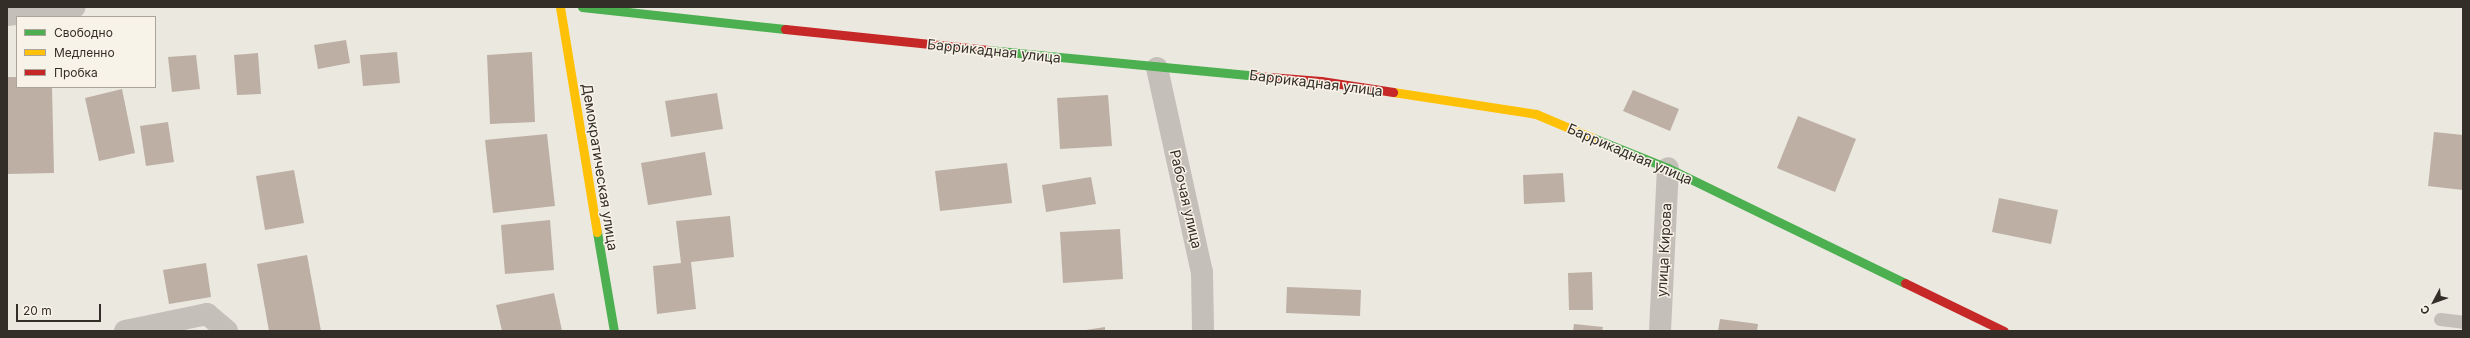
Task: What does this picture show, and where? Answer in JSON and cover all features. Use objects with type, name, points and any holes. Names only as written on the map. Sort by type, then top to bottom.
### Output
[{"type":"street","points":[[7,15],[75,7]]},
{"type":"street","name":"Демократическая улица","points":[[560,7],[614,331]]},
{"type":"street","name":"Баррикадная улица","points":[[582,7],[1157,68],[1321,81],[1536,114],[1668,168],[2004,331]]},
{"type":"street","name":"Рабочая улица","points":[[1157,68],[1202,272],[1203,331]]},
{"type":"street","name":"улица Кирова","points":[[1660,331],[1668,168]]},
{"type":"street","points":[[125,331],[207,314],[227,331]]},
{"type":"lane","points":[[2440,319],[2463,322]]},
{"type":"building","points":[[346,40],[350,63],[318,69],[314,45]]},
{"type":"building","points":[[397,52],[400,83],[363,86],[360,55]]},
{"type":"building","points":[[532,52],[535,122],[490,124],[487,55]]},
{"type":"building","points":[[258,53],[261,94],[237,95],[234,55]]},
{"type":"building","points":[[196,55],[200,89],[172,92],[168,57]]},
{"type":"building","points":[[7,77],[16,77],[16,88],[52,88],[54,173],[7,174]]},
{"type":"building","points":[[122,89],[135,153],[99,161],[85,98]]},
{"type":"building","points":[[1633,90],[1679,109],[1670,131],[1623,111]]},
{"type":"building","points":[[717,93],[723,129],[671,137],[665,101]]},
{"type":"building","points":[[1108,95],[1112,146],[1060,149],[1057,98]]},
{"type":"building","points":[[1798,116],[1856,139],[1835,192],[1777,168]]},
{"type":"building","points":[[168,122],[174,162],[146,166],[140,126]]},
{"type":"building","points":[[2434,132],[2463,135],[2463,190],[2428,186]]},
{"type":"building","points":[[547,134],[555,206],[493,213],[485,140]]},
{"type":"building","points":[[705,152],[712,195],[648,205],[641,163]]},
{"type":"building","points":[[1007,163],[1012,203],[940,211],[935,171]]},
{"type":"building","points":[[294,170],[304,223],[265,230],[256,176]]},
{"type":"building","points":[[1563,173],[1565,202],[1524,204],[1523,175]]},
{"type":"building","points":[[1091,177],[1096,204],[1046,212],[1042,185]]},
{"type":"building","points":[[1999,198],[2058,210],[2051,244],[1992,232]]},
{"type":"building","points":[[730,216],[734,257],[691,262],[696,309],[657,314],[653,266],[681,263],[676,221]]},
{"type":"building","points":[[550,220],[554,270],[505,274],[501,225]]},
{"type":"building","points":[[1120,229],[1123,279],[1063,283],[1060,232]]},
{"type":"building","points":[[307,255],[321,331],[269,331],[257,264]]},
{"type":"building","points":[[206,263],[211,297],[169,304],[163,270]]},
{"type":"building","points":[[1592,272],[1593,310],[1569,310],[1568,273]]},
{"type":"building","points":[[1287,287],[1361,290],[1360,316],[1286,313]]},
{"type":"building","points":[[554,293],[562,331],[502,331],[496,305]]},
{"type":"building","points":[[1720,319],[1758,324],[1757,331],[1718,331]]},
{"type":"building","points":[[1574,324],[1603,327],[1602,331],[1573,331]]},
{"type":"building","points":[[1105,327],[1105,331],[1086,331],[1086,330]]},
{"type":"traffic: fast","points":[[582,7],[785,29]]},
{"type":"traffic: fast","points":[[988,50],[1256,76]]},
{"type":"traffic: fast","points":[[1593,138],[1668,168],[1905,283]]},
{"type":"traffic: fast","points":[[597,232],[614,331]]},
{"type":"traffic: slow","points":[[560,7],[597,232]]},
{"type":"traffic: slow","points":[[1393,92],[1536,114],[1593,138]]},
{"type":"traffic: jam","points":[[785,29],[988,50]]},
{"type":"traffic: jam","points":[[1256,76],[1321,81],[1393,92]]},
{"type":"traffic: jam","points":[[1905,283],[2004,331]]}]
